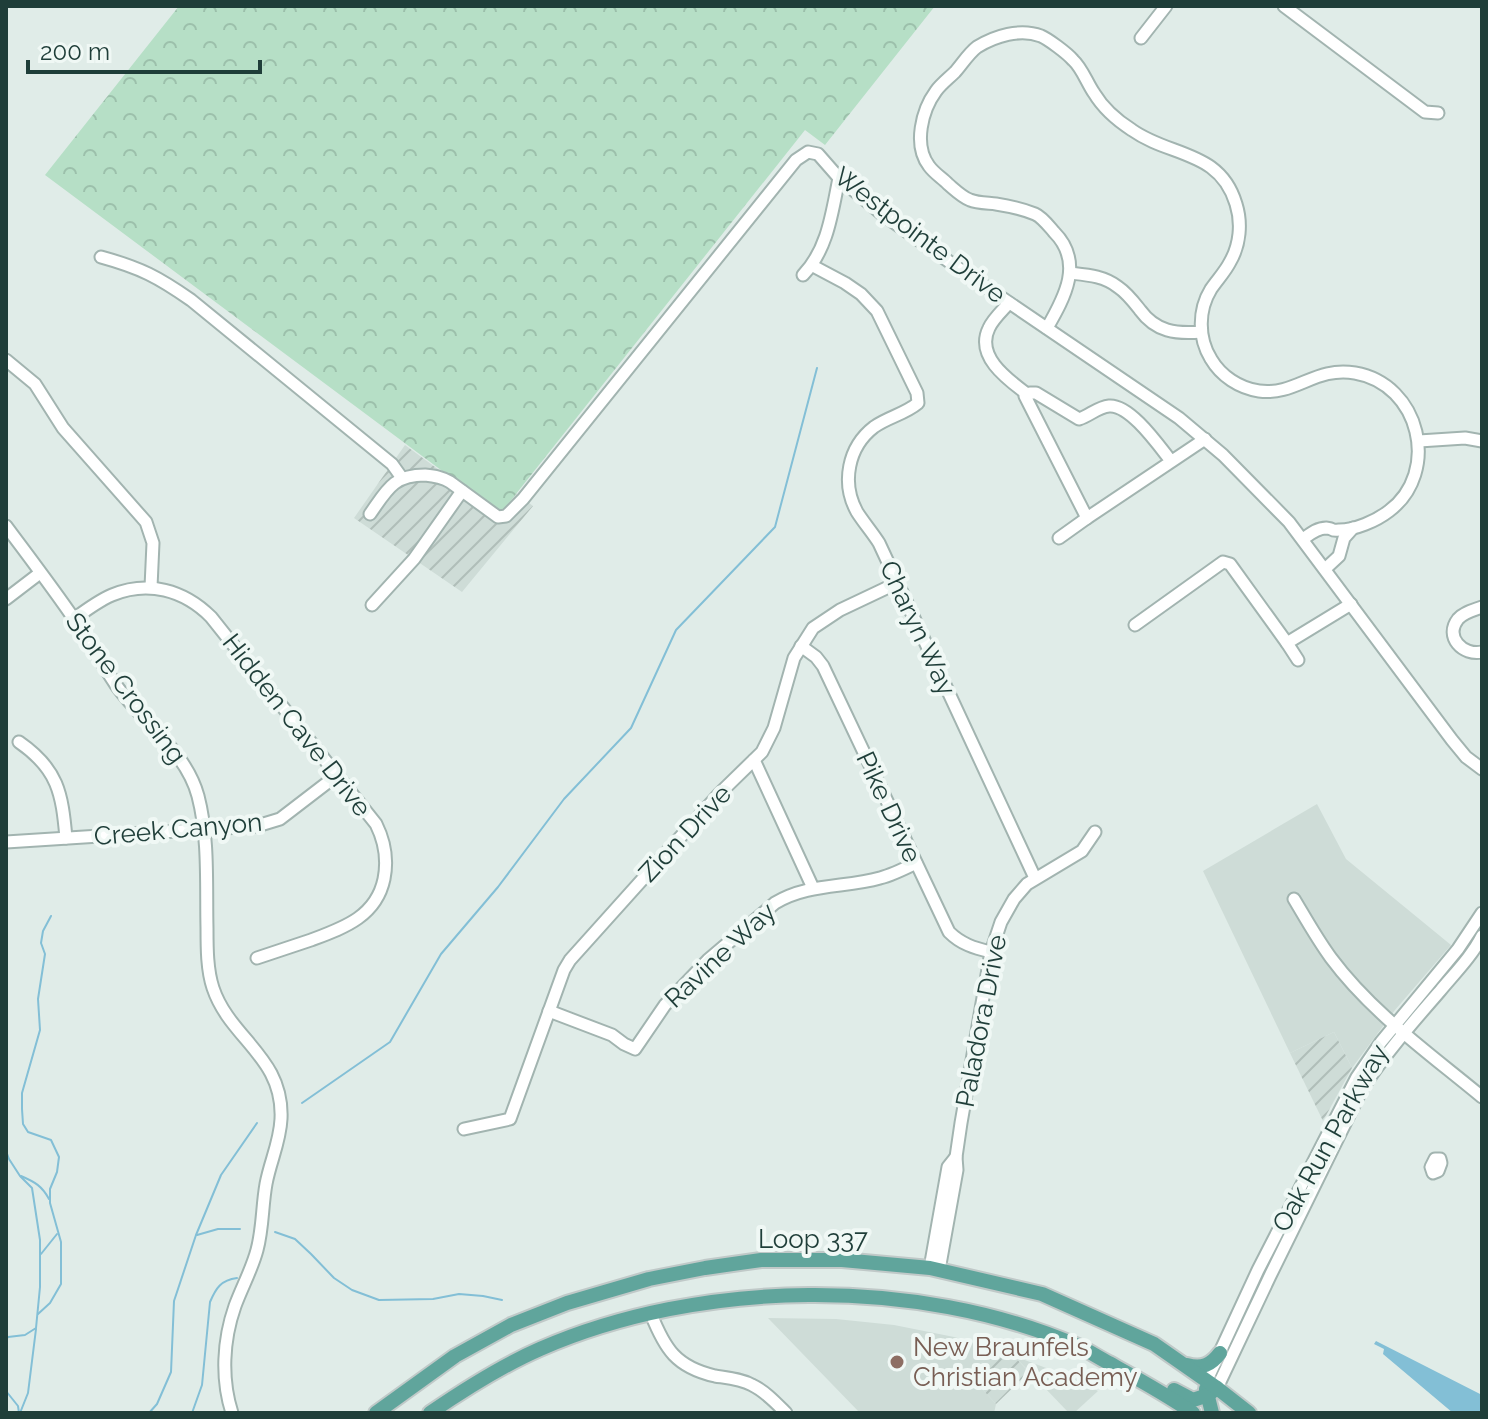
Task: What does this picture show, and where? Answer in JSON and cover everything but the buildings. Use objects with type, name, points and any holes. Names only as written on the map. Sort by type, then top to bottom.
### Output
[{"type":"main road","name":"Loop 337","points":[[376,1413],[455,1356],[511,1325],[567,1303],[649,1279],[705,1268],[761,1260],[842,1260],[935,1269],[1042,1294],[1154,1344],[1210,1388],[1249,1413]]},
{"type":"main road","points":[[869,1297],[914,1294],[1016,1316],[1086,1342],[1129,1363],[1187,1398],[1193,1400],[1210,1388]]},
{"type":"main road","points":[[430,1413],[492,1373],[589,1330],[672,1309],[795,1295],[869,1297],[965,1310],[1041,1332],[1079,1347],[1146,1383],[1193,1413]]},
{"type":"main road","points":[[1183,1364],[1204,1366],[1214,1361],[1220,1353]]},
{"type":"main road","points":[[1210,1388],[1212,1413]]},
{"type":"street","points":[[1141,38],[1166,6]]},
{"type":"street","points":[[1284,6],[1425,112],[1438,113]]},
{"type":"street","points":[[1047,328],[1065,294],[1070,273],[1063,241],[1038,215],[970,201],[927,163],[921,145],[921,124],[936,92],[975,48],[1002,35],[1020,33],[1042,36],[1074,61],[1096,97],[1131,130],[1153,142],[1200,159],[1227,184],[1237,207],[1239,235],[1231,261],[1204,304],[1201,332],[1206,350],[1217,367],[1231,380],[1251,389],[1267,391],[1285,390],[1321,374],[1341,371],[1363,374],[1390,389],[1406,405],[1419,441],[1416,470],[1404,496],[1380,517],[1354,527],[1319,529],[1303,539]]},
{"type":"street","name":"Westpointe Drive","points":[[402,478],[439,477],[498,517],[506,516],[523,499],[800,156],[815,152],[839,178],[882,214],[1205,439],[1289,522],[1452,740],[1466,757],[1482,769]]},
{"type":"street","points":[[803,275],[813,266],[830,227],[839,178]]},
{"type":"street","points":[[101,257],[136,267],[163,280],[392,464],[402,478],[390,485],[370,514]]},
{"type":"street","name":"Charyn Way","points":[[813,266],[861,294],[877,311],[917,393],[918,403],[885,420],[856,447],[848,478],[852,501],[879,543],[1035,878]]},
{"type":"street","points":[[1070,273],[1112,282],[1128,295],[1148,320],[1162,330],[1201,332]]},
{"type":"street","points":[[1009,303],[989,327],[984,342],[993,364],[1027,394],[1036,393],[1079,419],[1105,407],[1116,407],[1146,428],[1171,461]]},
{"type":"street","points":[[6,360],[35,384],[63,428],[146,522],[153,543],[151,587]]},
{"type":"street","points":[[1027,394],[1026,398],[1087,518]]},
{"type":"street","points":[[1419,441],[1465,438],[1482,441]]},
{"type":"street","points":[[1059,538],[1205,439]]},
{"type":"street","points":[[372,605],[414,559],[462,491]]},
{"type":"street","name":"Stone Crossing","points":[[6,526],[74,619],[118,687],[178,755],[194,784],[205,829],[208,955],[213,988],[224,1010],[265,1061],[281,1102],[282,1118],[267,1180],[257,1251],[230,1329],[224,1380],[232,1413]]},
{"type":"street","points":[[1325,569],[1339,556],[1344,538],[1354,527]]},
{"type":"street","points":[[1333,530],[1342,542]]},
{"type":"street","points":[[1135,625],[1223,562],[1230,564],[1298,660]]},
{"type":"street","points":[[6,599],[40,573]]},
{"type":"street","name":"Zion Drive","points":[[464,1129],[510,1119],[570,960],[720,793],[762,752],[774,728],[794,658],[819,623],[897,583]]},
{"type":"street","name":"Hidden Cave Drive","points":[[74,619],[114,594],[142,587],[166,590],[190,599],[211,617],[376,824],[386,853],[382,887],[368,911],[345,927],[257,958]]},
{"type":"street","points":[[1287,643],[1351,604]]},
{"type":"street","points":[[1482,607],[1459,617],[1454,633],[1457,643],[1465,651],[1482,652]]},
{"type":"street","name":"Pike Drive","points":[[801,646],[823,666],[949,932],[969,947],[991,952]]},
{"type":"street","points":[[19,742],[37,755],[55,781],[63,809],[66,838]]},
{"type":"street","points":[[754,760],[813,888]]},
{"type":"street","name":"Creek Canyon","points":[[6,842],[257,826],[270,823],[287,813],[336,776]]},
{"type":"street","name":"Paladora Drive","points":[[935,1269],[957,1170],[956,1157],[991,952],[1006,911],[1020,891],[1035,878],[1082,851],[1095,832]]},
{"type":"street","name":"Ravine Way","points":[[549,1011],[612,1035],[635,1049],[665,1005],[708,960],[784,897],[813,888],[882,878],[916,863]]},
{"type":"street","points":[[1294,899],[1330,957],[1358,990],[1395,1026],[1482,1097]]},
{"type":"street","name":"Oak Run Parkway","points":[[1210,1388],[1220,1353],[1258,1270],[1367,1061],[1458,949],[1482,913]]},
{"type":"street","name":"Oak Run Parkway","points":[[1210,1388],[1270,1276],[1362,1089],[1377,1065],[1482,936]]},
{"type":"street","points":[[651,1314],[669,1351],[683,1363],[702,1372],[748,1383],[786,1413]]},
{"type":"shaded area","points":[[405,445],[499,514],[516,493],[533,506],[462,592],[354,518]]},
{"type":"shaded area","points":[[1317,804],[1346,859],[1451,945],[1395,1010],[1352,1068],[1334,1032],[1290,1053],[1203,871]]},
{"type":"shaded area","points":[[1334,1032],[1352,1068],[1323,1121],[1290,1053]]},
{"type":"shaded area","name":"New Braunfels Christian Academy","points":[[768,1318],[836,1319],[894,1325],[996,1349],[969,1375],[996,1404],[994,1413],[860,1413]]},
{"type":"shaded area","points":[[996,1349],[1014,1356],[1029,1372],[996,1404],[969,1375]]},
{"type":"shaded area","points":[[1014,1356],[1098,1391],[1074,1413],[1069,1413]]},
{"type":"green space","points":[[179,6],[935,6],[825,145],[805,130],[500,514],[45,175]]},
{"type":"water","points":[[1376,1341],[1482,1395],[1482,1413],[1453,1413],[1383,1354],[1384,1349],[1374,1344]]},
{"type":"waterway","points":[[302,1103],[390,1042],[441,954],[498,887],[564,799],[631,728],[676,630],[775,527],[817,368]]},
{"type":"waterway","points":[[38,1314],[50,1303],[61,1284],[61,1242],[50,1203],[50,1189],[59,1157],[51,1140],[28,1132],[23,1124],[22,1093],[40,1030],[38,999],[45,954],[41,943],[51,916]]},
{"type":"waterway","points":[[149,1413],[157,1404],[171,1372],[174,1301],[196,1235],[221,1175],[257,1123]]},
{"type":"waterway","points":[[6,1151],[20,1176],[32,1188],[40,1240],[36,1328],[25,1335],[6,1340]]},
{"type":"waterway","points":[[21,1176],[38,1185],[49,1199]]},
{"type":"waterway","points":[[197,1235],[218,1229],[240,1229]]},
{"type":"waterway","points":[[275,1232],[295,1239],[334,1278],[352,1290],[379,1300],[433,1299],[459,1294],[502,1300]]},
{"type":"waterway","points":[[41,1254],[57,1234]]},
{"type":"waterway","points":[[192,1413],[202,1385],[210,1302],[220,1286],[237,1278]]},
{"type":"waterway","points":[[20,1413],[28,1393],[36,1329]]},
{"type":"waterway","points":[[6,1391],[18,1406],[19,1413]]},
{"type":"place","name":"New Braunfels Christian Academy","points":[[897,1362]]}]
